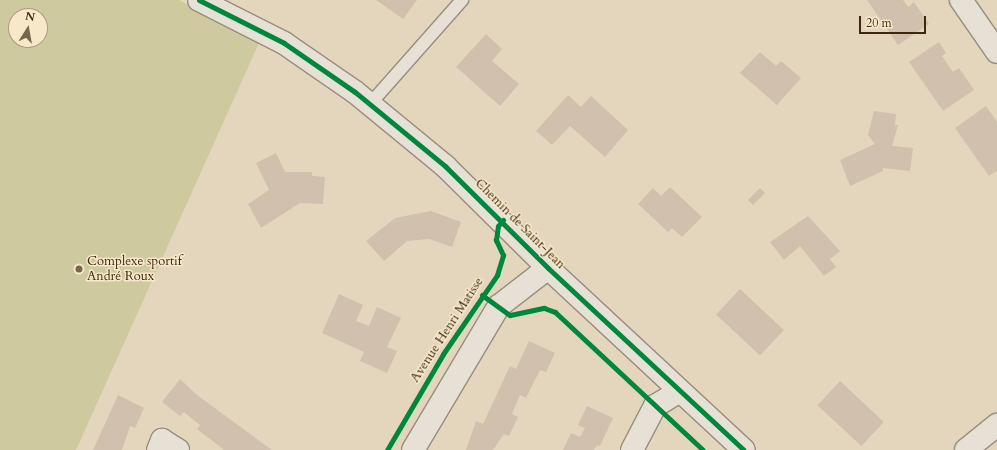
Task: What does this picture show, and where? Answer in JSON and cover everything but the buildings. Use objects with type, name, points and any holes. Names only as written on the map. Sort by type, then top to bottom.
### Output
[{"type":"street","name":"Chemin de Saint-Jean","points":[[200,0],[284,43],[370,104],[456,177],[548,268],[744,450]]},
{"type":"street","points":[[961,0],[997,52]]},
{"type":"street","points":[[413,450],[499,306],[548,268]]},
{"type":"street","points":[[632,450],[655,406],[680,391]]},
{"type":"street","points":[[966,450],[997,425]]},
{"type":"street","points":[[158,450],[162,440],[178,450]]},
{"type":"lane","points":[[370,104],[462,0]]},
{"type":"shaded area","name":"Complexe sportif André Roux","points":[[0,0],[179,0],[259,43],[76,450],[0,450]]},
{"type":"cycle path","points":[[199,0],[284,43],[355,92],[445,166],[548,268],[744,450]]},
{"type":"cycle path","name":"Avenue Henri Matisse","points":[[387,450],[443,354],[497,275],[503,255],[496,240],[498,226],[503,220]]},
{"type":"cycle path","name":"Avenue Henri Matisse","points":[[482,295],[510,315],[544,308],[555,312],[703,450]]},
{"type":"place","name":"Complexe sportif André Roux","points":[[79,269]]}]
